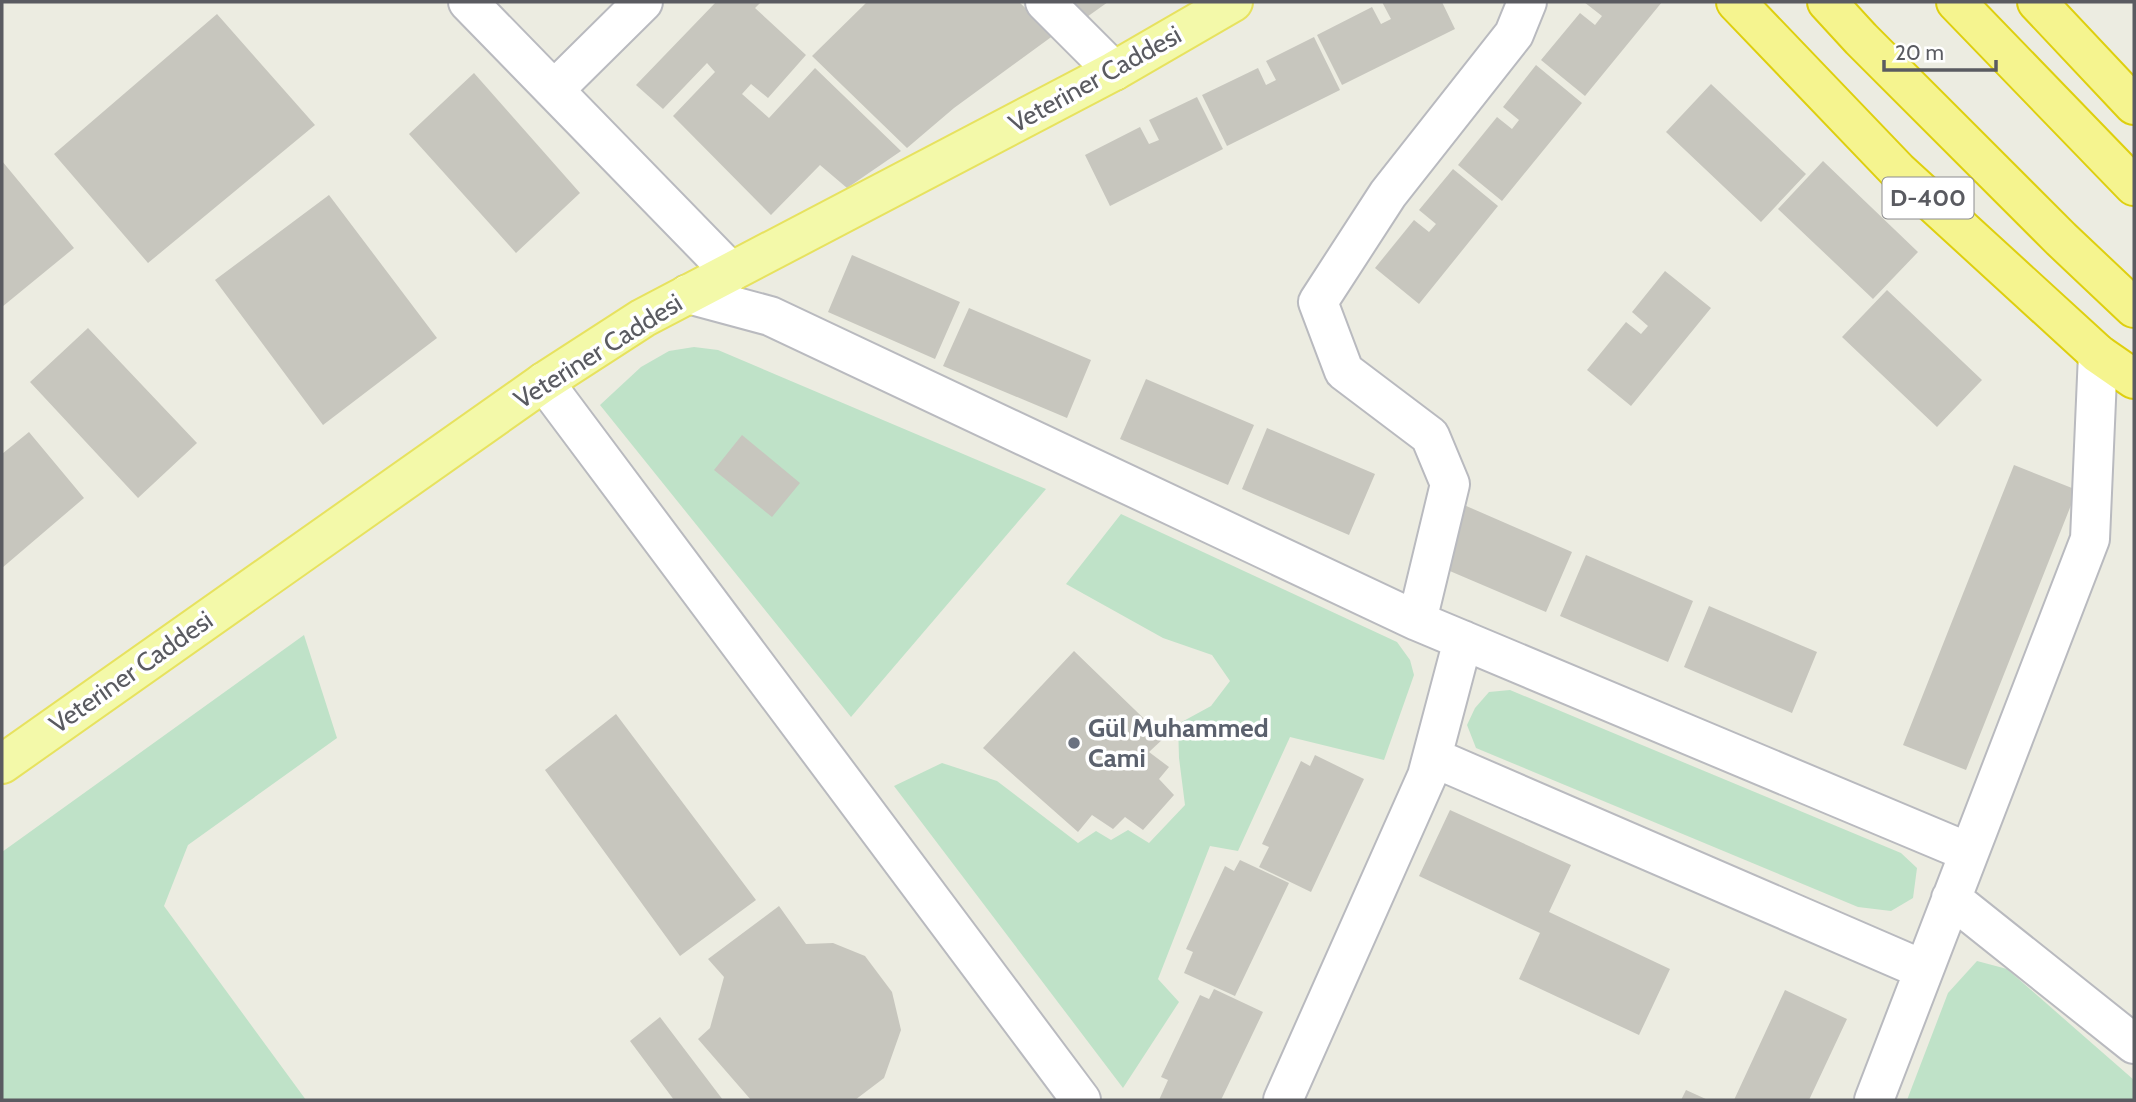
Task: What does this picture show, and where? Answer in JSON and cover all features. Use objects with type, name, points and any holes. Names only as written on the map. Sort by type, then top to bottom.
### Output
[{"type":"highway","name":"D-400","points":[[1736,2],[1898,171],[2098,354],[2134,379]]},
{"type":"highway","points":[[1827,2],[2061,239],[2134,308]]},
{"type":"highway","points":[[1956,2],[2134,186]]},
{"type":"highway","points":[[2036,2],[2134,105]]},
{"type":"main road","name":"Veteriner Caddesi","points":[[2,764],[544,382],[643,318],[1114,71],[1233,2]]},
{"type":"street","points":[[468,2],[731,272]]},
{"type":"street","points":[[554,90],[643,2]]},
{"type":"street","points":[[1045,2],[1114,71]]},
{"type":"street","points":[[1417,621],[1450,484],[1430,436],[1344,371],[1318,302],[1388,194],[1514,34],[1527,2]]},
{"type":"street","points":[[688,294],[770,316],[1417,621],[1968,852]]},
{"type":"street","points":[[1874,1100],[2090,539],[2098,354]]},
{"type":"street","points":[[544,382],[1081,1100]]},
{"type":"street","points":[[1283,1100],[1427,776],[1462,640]]},
{"type":"street","points":[[1432,757],[1924,970]]},
{"type":"street","points":[[1951,898],[2134,1044]]},
{"type":"green space","points":[[694,347],[718,350],[1046,489],[851,717],[600,405],[641,367],[669,351]]},
{"type":"green space","points":[[1121,514],[1397,642],[1410,660],[1414,675],[1384,760],[1290,737],[1238,851],[1210,846],[1158,979],[1179,1002],[1123,1088],[894,786],[942,763],[997,781],[1078,843],[1096,831],[1111,840],[1128,830],[1149,843],[1185,805],[1178,724],[1211,706],[1230,681],[1212,655],[1163,638],[1066,584]]},
{"type":"green space","points":[[304,635],[337,738],[188,845],[164,906],[306,1100],[2,1100],[2,852]]},
{"type":"green space","points":[[1510,690],[1901,853],[1917,868],[1913,898],[1891,911],[1858,907],[1476,748],[1467,725],[1475,708],[1489,692]]},
{"type":"green space","points":[[1977,961],[2007,969],[2134,1080],[2134,1100],[1907,1100],[1948,993]]},
{"type":"building","points":[[716,2],[761,2],[755,8],[806,55],[768,98],[751,84],[742,94],[769,118],[815,68],[901,151],[847,188],[820,165],[771,215],[673,116],[715,72],[707,63],[663,109],[636,85]]},
{"type":"building","points":[[867,2],[1019,2],[1054,35],[954,108],[907,148],[812,56]]},
{"type":"building","points":[[1061,2],[1108,2],[1077,24]]},
{"type":"building","points":[[1382,2],[1442,2],[1455,29],[1342,85],[1317,35],[1372,7],[1381,24],[1391,19]]},
{"type":"building","points":[[1584,2],[1662,2],[1585,96],[1541,60],[1580,13],[1595,25],[1602,16]]},
{"type":"building","points":[[217,14],[315,125],[148,263],[54,154]]},
{"type":"building","points":[[1314,37],[1340,90],[1227,146],[1202,95],[1258,68],[1266,85],[1276,80],[1266,61]]},
{"type":"building","points":[[1536,65],[1582,103],[1502,201],[1458,165],[1497,117],[1512,129],[1519,120],[1503,107]]},
{"type":"building","points":[[474,73],[580,193],[516,253],[409,134]]},
{"type":"building","points":[[1711,84],[1806,174],[1761,222],[1666,132]]},
{"type":"building","points":[[1197,97],[1223,149],[1110,206],[1085,155],[1140,127],[1149,144],[1159,140],[1149,120]]},
{"type":"building","points":[[2,161],[74,248],[2,307]]},
{"type":"building","points":[[1823,161],[1918,252],[1873,299],[1778,209]]},
{"type":"building","points":[[1453,169],[1498,206],[1419,304],[1375,268],[1414,220],[1429,232],[1436,224],[1419,210]]},
{"type":"building","points":[[329,195],[437,338],[323,425],[215,280]]},
{"type":"building","points":[[852,255],[960,302],[935,359],[828,312]]},
{"type":"building","points":[[1665,271],[1711,308],[1631,406],[1587,370],[1626,322],[1641,334],[1648,326],[1632,312]]},
{"type":"building","points":[[1887,290],[1982,380],[1937,427],[1842,337]]},
{"type":"building","points":[[969,308],[1091,360],[1067,418],[943,366]]},
{"type":"building","points":[[88,328],[197,443],[138,498],[30,382]]},
{"type":"building","points":[[1146,379],[1254,425],[1228,485],[1120,439]]},
{"type":"building","points":[[1267,428],[1375,474],[1349,535],[1242,489]]},
{"type":"building","points":[[29,432],[84,498],[2,568],[2,454]]},
{"type":"building","points":[[742,435],[800,483],[772,517],[714,470]]},
{"type":"building","points":[[2014,465],[2077,490],[1966,770],[1903,745]]},
{"type":"building","points":[[1464,505],[1572,552],[1546,612],[1438,566]]},
{"type":"building","points":[[1586,555],[1693,601],[1668,662],[1560,616]]},
{"type":"building","points":[[1709,606],[1817,652],[1792,713],[1684,667]]},
{"type":"building","name":"Gül Muhammed Cami","points":[[1074,651],[1164,738],[1149,752],[1169,767],[1159,779],[1174,795],[1143,830],[1125,817],[1113,829],[1092,815],[1078,832],[983,748]]},
{"type":"building","points":[[616,714],[756,900],[680,956],[545,770]]},
{"type":"building","points":[[1315,755],[1364,779],[1311,892],[1259,867],[1269,847],[1262,844],[1301,761],[1310,766]]},
{"type":"building","points":[[1450,810],[1571,865],[1549,912],[1670,969],[1639,1035],[1519,979],[1540,933],[1419,876]]},
{"type":"building","points":[[1240,860],[1289,883],[1235,996],[1184,973],[1193,952],[1186,949],[1225,866],[1234,871]]},
{"type":"building","points":[[779,906],[806,944],[833,943],[865,956],[892,992],[901,1030],[884,1078],[855,1100],[751,1100],[698,1039],[710,1028],[724,977],[708,959]]},
{"type":"building","points":[[1214,989],[1263,1012],[1221,1100],[1159,1100],[1168,1080],[1161,1077],[1200,995],[1209,999]]},
{"type":"building","points":[[1785,990],[1847,1019],[1809,1100],[1734,1100]]},
{"type":"building","points":[[660,1017],[723,1100],[674,1100],[630,1041]]},
{"type":"building","points":[[1686,1090],[1708,1100],[1681,1100]]},
{"type":"place","name":"Gül Muhammed Cami","points":[[1074,743]]}]
